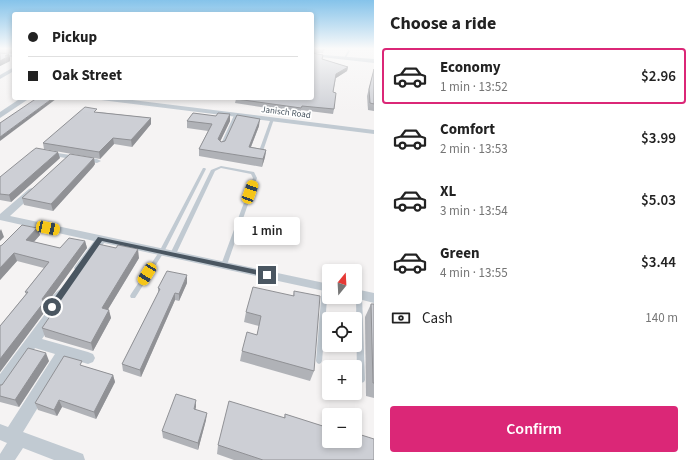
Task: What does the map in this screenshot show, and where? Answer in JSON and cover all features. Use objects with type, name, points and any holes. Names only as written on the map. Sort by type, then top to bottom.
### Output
[{"type":"street","points":[[0,76],[11,70]]},
{"type":"street","points":[[0,116],[23,100]]},
{"type":"street","name":"Janisch Road","points":[[119,100],[374,132]]},
{"type":"street","points":[[39,152],[97,162]]},
{"type":"street","points":[[57,167],[68,157]]},
{"type":"street","points":[[2,218],[41,182]]},
{"type":"street","points":[[2,218],[322,287]]},
{"type":"street","points":[[16,234],[26,223]]},
{"type":"street","points":[[0,386],[72,279],[101,239]]},
{"type":"street","points":[[362,295],[374,298]]},
{"type":"street","points":[[40,344],[88,358]]},
{"type":"street","points":[[6,460],[10,436],[65,351]]},
{"type":"street","points":[[10,436],[77,460]]},
{"type":"lane","points":[[221,147],[236,114]]},
{"type":"lane","points":[[261,151],[272,119]]},
{"type":"lane","points":[[173,254],[213,170],[220,167],[253,173],[255,178],[224,265]]},
{"type":"lane","points":[[133,296],[161,252],[204,169]]},
{"type":"lane","points":[[319,361],[325,304]]},
{"type":"lane","points":[[357,304],[360,360]]},
{"type":"building","points":[[314,70],[342,70],[336,74],[333,92],[336,93],[334,109],[302,106],[301,108],[243,100],[314,100]]},
{"type":"building","points":[[374,70],[374,104],[370,103],[369,89]]},
{"type":"building","points":[[34,100],[50,100],[0,137],[0,123]]},
{"type":"building","points":[[85,107],[97,109],[94,112],[151,118],[131,140],[113,138],[99,152],[43,143]]},
{"type":"building","points":[[193,113],[216,116],[218,113],[230,114],[218,139],[221,142],[225,141],[237,115],[260,119],[249,147],[266,150],[263,159],[199,149],[212,124],[187,121]]},
{"type":"building","points":[[36,148],[58,152],[9,195],[0,194],[0,177]]},
{"type":"building","points":[[70,154],[94,158],[51,204],[22,198]]},
{"type":"building","points":[[22,225],[37,228],[26,240],[60,248],[69,238],[85,241],[42,299],[44,302],[0,359],[0,326],[28,292],[25,292],[49,262],[14,253],[0,268],[0,246]]},
{"type":"building","points":[[98,244],[116,248],[118,245],[138,249],[102,308],[109,310],[91,343],[42,328],[57,306],[55,302]]},
{"type":"building","points":[[167,271],[187,275],[179,294],[175,293],[140,370],[122,364],[160,289],[158,288]]},
{"type":"building","points":[[253,287],[294,296],[294,291],[320,296],[314,371],[242,351],[247,332],[257,335],[261,316],[246,312]]},
{"type":"building","points":[[371,304],[374,304],[374,383],[373,383]]},
{"type":"building","points":[[28,348],[46,353],[15,400],[0,396],[0,385],[2,385]]},
{"type":"building","points":[[64,356],[82,361],[80,365],[113,375],[94,412],[59,400],[54,410],[35,403]]},
{"type":"building","points":[[176,394],[196,400],[194,409],[207,413],[198,443],[162,431]]},
{"type":"building","points":[[229,401],[285,418],[285,414],[322,426],[322,448],[362,448],[362,435],[374,439],[374,460],[263,460],[218,445]]},
{"type":"route","points":[[52,307],[101,239],[267,275]]}]
